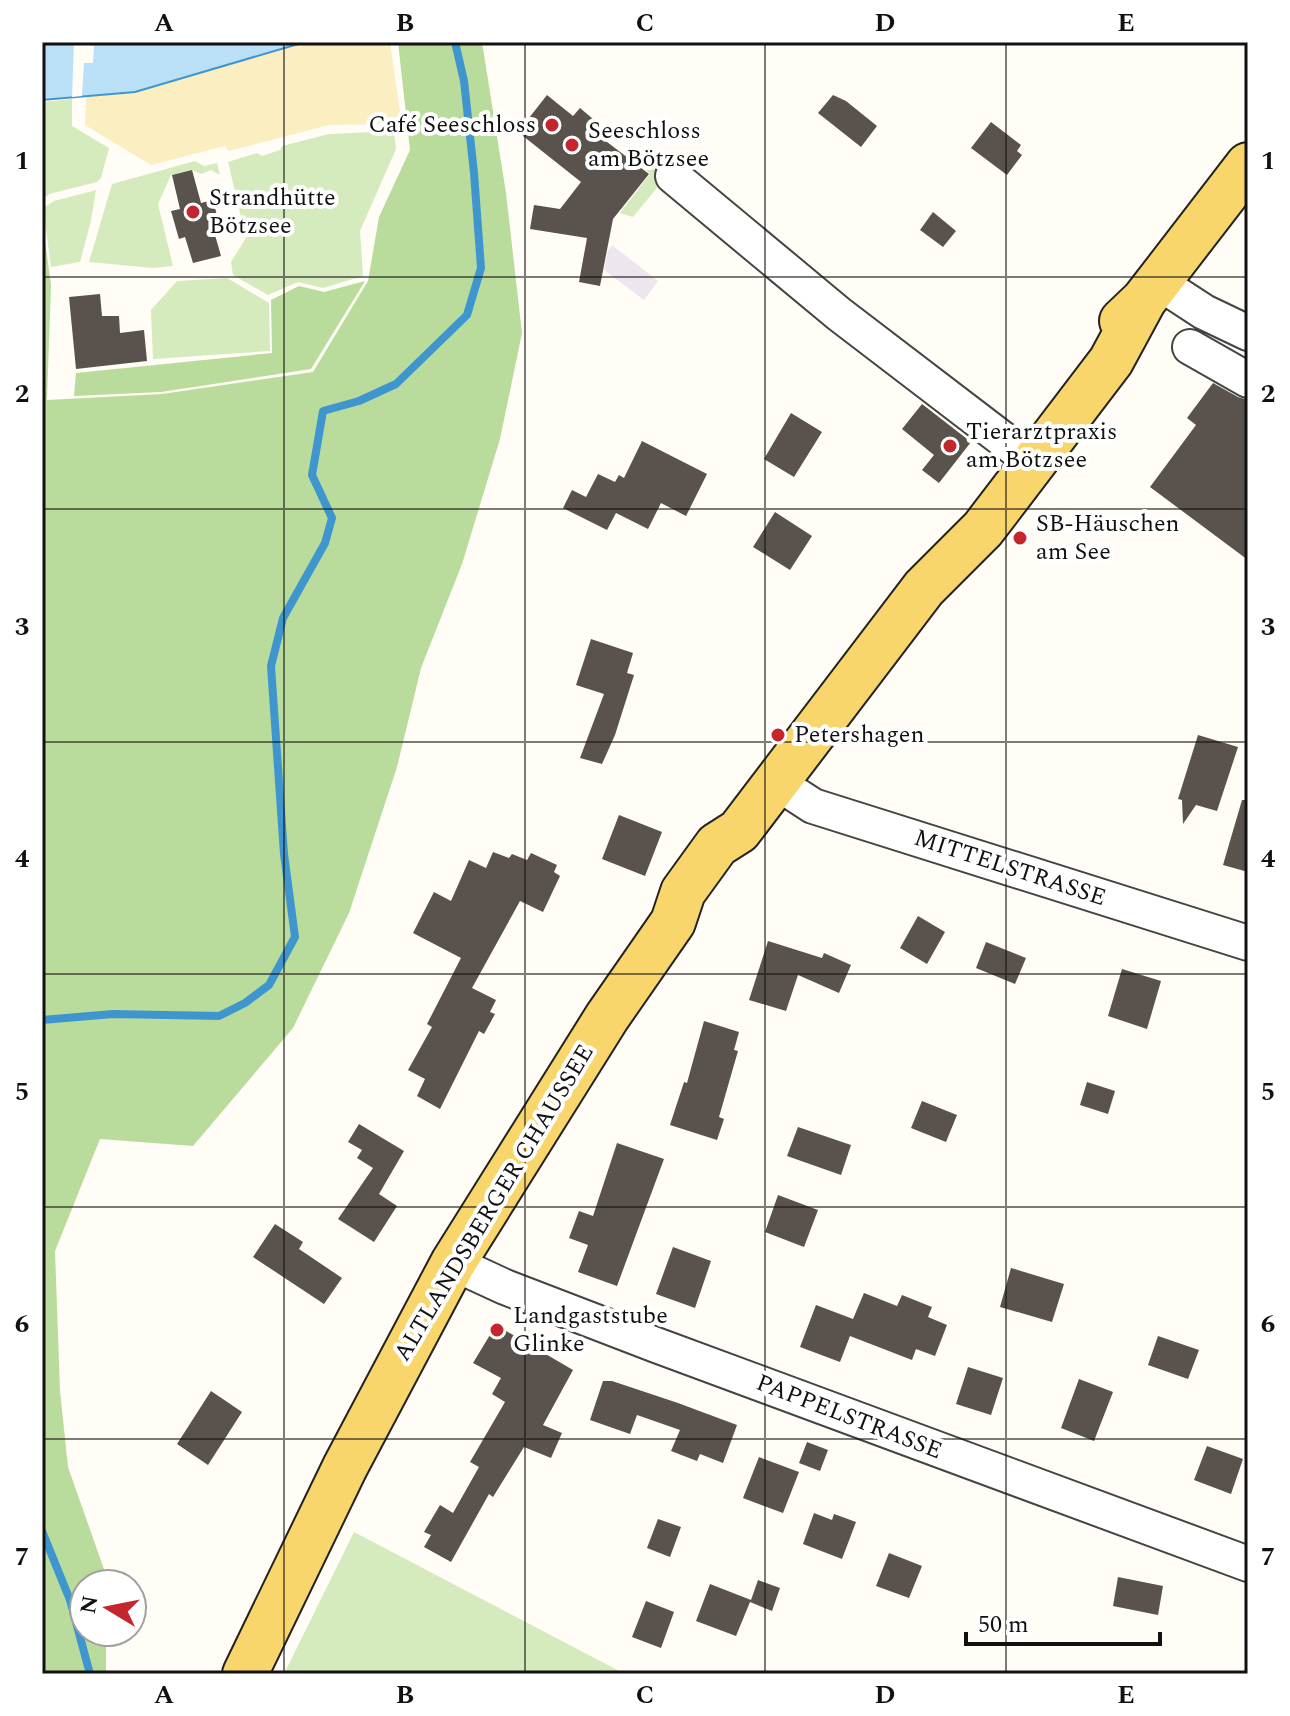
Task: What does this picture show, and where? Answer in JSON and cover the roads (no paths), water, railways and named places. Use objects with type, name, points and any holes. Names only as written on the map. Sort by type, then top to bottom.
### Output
[{"type":"main road","name":"ALTLANDSBERGER CHAUSSEE","points":[[243,1671],[359,1439],[453,1263],[594,1037],[673,922],[700,903],[717,883],[732,859],[739,831],[776,782],[924,588],[983,529],[1025,456],[1111,361],[1151,291],[1244,177]]},
{"type":"street","points":[[673,176],[839,314],[1025,456]]},
{"type":"street","points":[[1151,291],[1248,333]]},
{"type":"street","points":[[1190,347],[1248,380]]},
{"type":"street","name":"MITTELSTRASSE","points":[[776,782],[813,806],[1248,943]]},
{"type":"street","name":"PAPPELSTRASSE","points":[[453,1263],[505,1287],[641,1339],[1248,1564]]},
{"type":"water","points":[[42,42],[305,42],[135,92],[42,100]]},
{"type":"waterway","points":[[42,1020],[113,1014],[219,1016],[245,1003],[269,985],[295,937],[284,854],[271,666],[283,618],[325,543],[332,518],[312,475],[323,411],[359,401],[396,384],[467,315],[481,268],[464,81],[455,42]]},
{"type":"waterway","points":[[42,1531],[70,1600],[90,1674]]},
{"type":"place","name":"Café Seeschloss","points":[[552,125]]},
{"type":"place","name":"Seeschloss am Bötzsee","points":[[572,145]]},
{"type":"place","name":"Strandhütte Bötzsee","points":[[193,212]]},
{"type":"place","name":"Tierarztpraxis am Bötzsee","points":[[950,446]]},
{"type":"place","name":"SB-Häuschen am See","points":[[1020,538]]},
{"type":"place","name":"Petershagen","points":[[778,735]]},
{"type":"place","name":"Landgaststube Glinke","points":[[497,1330]]}]
